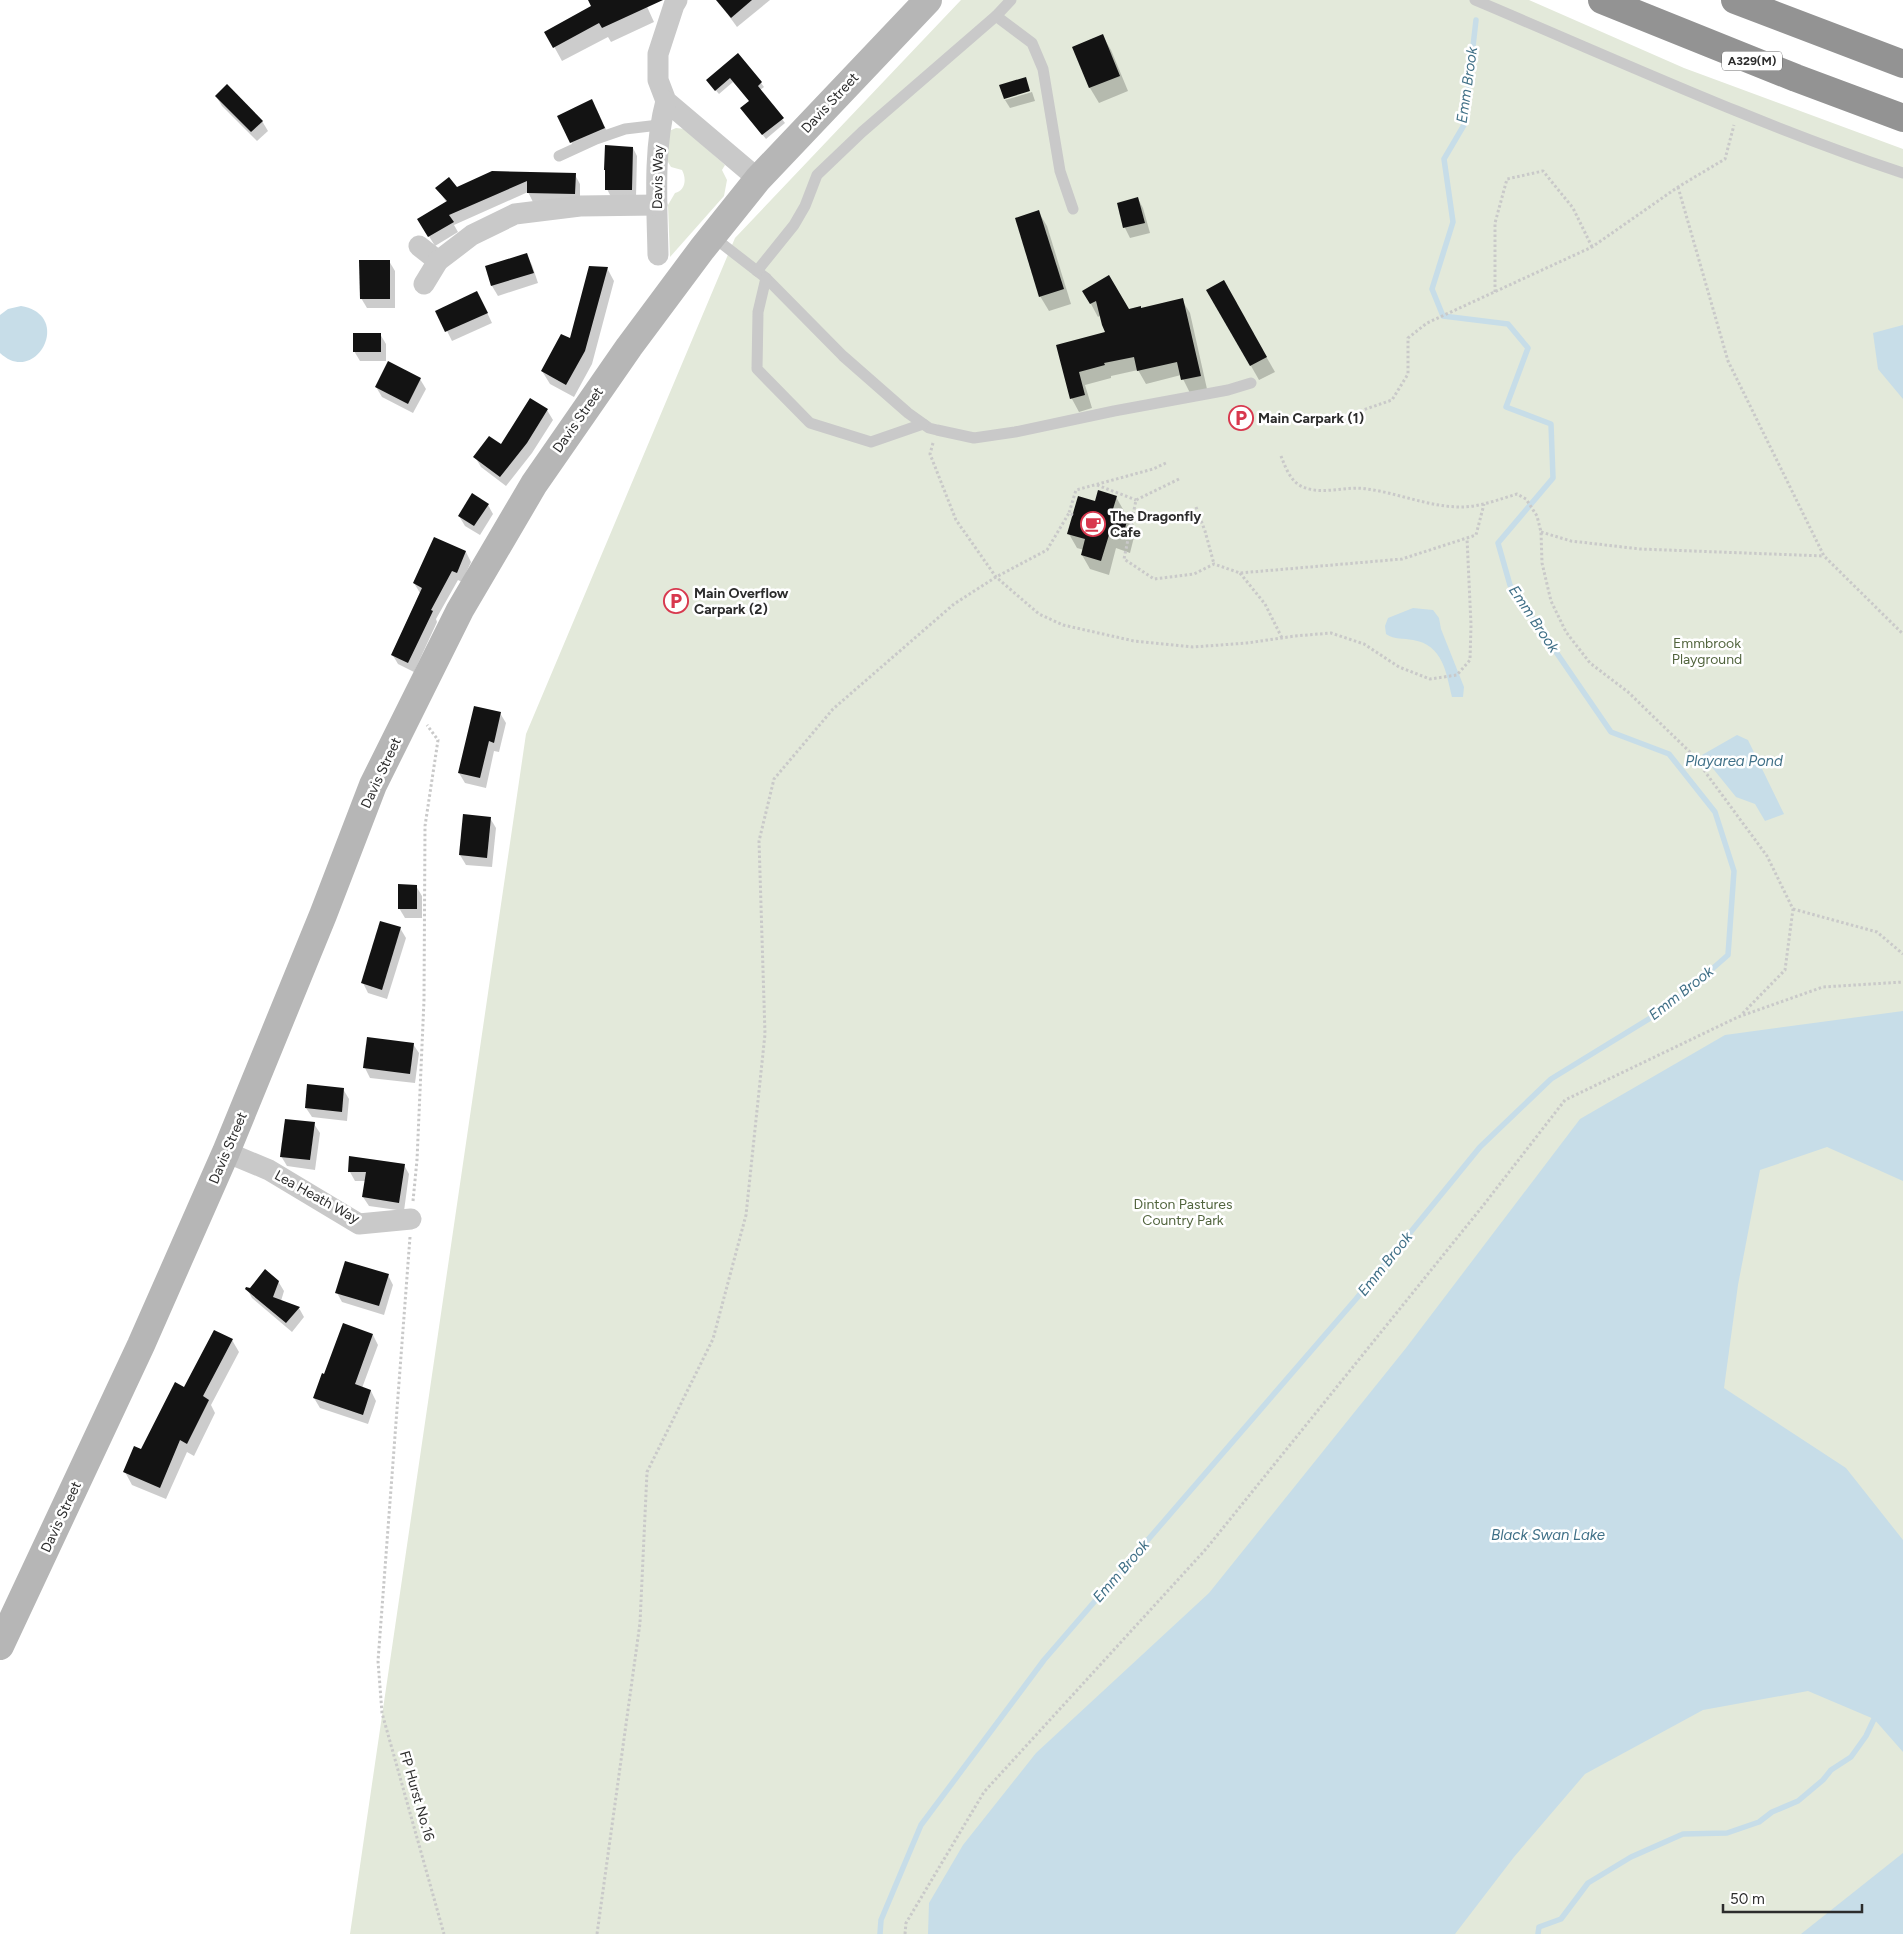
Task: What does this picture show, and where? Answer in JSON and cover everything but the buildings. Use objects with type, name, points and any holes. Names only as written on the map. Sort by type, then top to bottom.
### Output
[{"type":"highway","name":"A329(M)","points":[[1602,0],[1796,78],[1903,118]]},
{"type":"highway","points":[[1734,0],[1903,64]]},
{"type":"main road","name":"Davis Street","points":[[0,1646],[137,1354],[226,1152],[323,915],[373,785],[460,610],[534,484],[629,347],[712,236],[758,179],[928,0]]},
{"type":"street","points":[[677,0],[674,4],[658,54],[658,80],[666,101],[758,179]]},
{"type":"street","name":"Davis Way","points":[[658,255],[659,125],[666,101]]},
{"type":"street","points":[[424,284],[438,261],[472,235],[515,214],[580,206],[657,205]]},
{"type":"street","points":[[419,246],[438,261]]},
{"type":"street","name":"Lea Heath Way","points":[[226,1152],[269,1170],[359,1224],[411,1219]]},
{"type":"lane","points":[[923,424],[870,442],[810,423],[757,369],[761,274],[805,206],[817,175],[862,132],[996,16],[1011,0]]},
{"type":"lane","points":[[1475,0],[1738,111],[1903,173]]},
{"type":"lane","points":[[996,16],[1032,43],[1043,70],[1060,171],[1073,209]]},
{"type":"lane","points":[[559,156],[596,139],[625,129],[659,125]]},
{"type":"lane","points":[[712,236],[761,274],[842,356],[908,413],[923,424],[937,430],[974,438],[1015,432],[1114,410],[1228,390],[1251,383]]},
{"type":"path","points":[[1360,412],[1392,400],[1408,374],[1408,338],[1427,323],[1592,247],[1678,188],[1725,159],[1738,111]]},
{"type":"path","points":[[1495,292],[1495,223],[1507,179],[1543,171],[1573,208],[1592,247]]},
{"type":"path","points":[[1678,188],[1728,361],[1824,556],[1903,634]]},
{"type":"path","points":[[937,430],[930,454],[956,520],[996,577],[1039,614],[1063,625],[1134,641],[1194,647],[1331,633],[1364,644],[1399,667],[1430,680],[1457,675],[1470,660],[1471,625],[1467,538]]},
{"type":"path","points":[[1280,456],[1291,477],[1300,485],[1321,491],[1366,488],[1416,501],[1462,507],[1517,494],[1526,499],[1537,516],[1541,532],[1542,563],[1551,600],[1566,632],[1590,663],[1628,692],[1692,754],[1767,856],[1793,908],[1785,970],[1738,1017]]},
{"type":"path","points":[[597,1934],[640,1623],[647,1472],[713,1340],[746,1215],[765,1034],[759,841],[774,779],[833,709],[954,604],[996,577],[1047,550],[1071,514],[1076,490],[1168,462]]},
{"type":"path","points":[[1096,484],[1136,500],[1179,480]]},
{"type":"path","points":[[1136,500],[1124,559],[1154,580],[1194,574],[1214,564],[1240,573],[1402,559],[1476,536],[1484,503]]},
{"type":"path","points":[[1196,508],[1205,531],[1214,564]]},
{"type":"path","points":[[1126,527],[1130,528]]},
{"type":"path","points":[[1541,532],[1571,540],[1640,549],[1824,556]]},
{"type":"path","points":[[1240,573],[1265,604],[1282,638]]},
{"type":"path","name":"FP Hurst No.16","points":[[413,705],[438,740],[425,826],[424,1000],[417,1160],[378,1661],[382,1713],[444,1934]]},
{"type":"path","points":[[1793,908],[1877,932],[1903,954]]},
{"type":"path","points":[[905,1934],[906,1923],[984,1792],[1206,1549],[1476,1215],[1565,1100],[1738,1017],[1823,987],[1903,982]]},
{"type":"green space","name":"Dinton Pastures Country Park","points":[[961,0],[1529,0],[1684,68],[1903,149],[1903,1934],[350,1934],[526,734],[735,238]]},
{"type":"green space","points":[[676,128],[685,129],[725,165],[722,170],[727,180],[724,196],[670,257],[668,205],[675,193],[681,190],[685,181],[682,170],[671,167],[665,157],[669,131]]},
{"type":"water","points":[[21,306],[37,312],[45,322],[47,334],[44,346],[36,355],[26,361],[13,361],[0,353],[0,315],[8,309]]},
{"type":"water","points":[[1903,325],[1903,399],[1878,369],[1873,333]]},
{"type":"water","points":[[1413,608],[1433,610],[1439,618],[1441,629],[1464,687],[1463,697],[1452,697],[1442,661],[1431,648],[1423,643],[1396,638],[1386,634],[1385,626],[1388,618]]},
{"type":"water","name":"Playarea Pond","points":[[1737,735],[1748,740],[1784,814],[1765,821],[1755,804],[1736,797],[1702,755]]},
{"type":"water","name":"Black Swan Lake","points":[[1903,1011],[1903,1181],[1827,1147],[1760,1170],[1738,1285],[1724,1388],[1846,1468],[1903,1540],[1903,1752],[1874,1719],[1808,1691],[1703,1710],[1585,1774],[1514,1857],[1455,1934],[928,1934],[929,1903],[963,1845],[1036,1753],[1209,1593],[1406,1348],[1580,1119],[1725,1035]]},
{"type":"water","points":[[1903,1853],[1903,1934],[1801,1934]]},
{"type":"waterway","name":"Emm Brook","points":[[880,1934],[881,1920],[921,1825],[1044,1660],[1356,1299],[1480,1147],[1551,1079],[1670,1006],[1728,955],[1734,871],[1715,812],[1669,754],[1611,732],[1510,585],[1498,543],[1553,478],[1551,424],[1506,407],[1528,348],[1508,324],[1443,316],[1432,289],[1453,222],[1444,159],[1464,125],[1476,20]]},
{"type":"waterway","points":[[1538,1934],[1539,1927],[1561,1919],[1588,1883],[1631,1857],[1683,1834],[1727,1833],[1759,1822],[1772,1812],[1798,1801],[1823,1780],[1831,1770],[1851,1757],[1866,1736],[1874,1719]]},
{"type":"place","name":"Main Carpark (1)","points":[[1241,418]]},
{"type":"place","name":"The Dragonfly Cafe","points":[[1093,524]]},
{"type":"place","name":"Main Overflow Carpark (2)","points":[[676,601]]},
{"type":"park label","name":"Emmbrook Playground","points":[[1707,652]]}]
